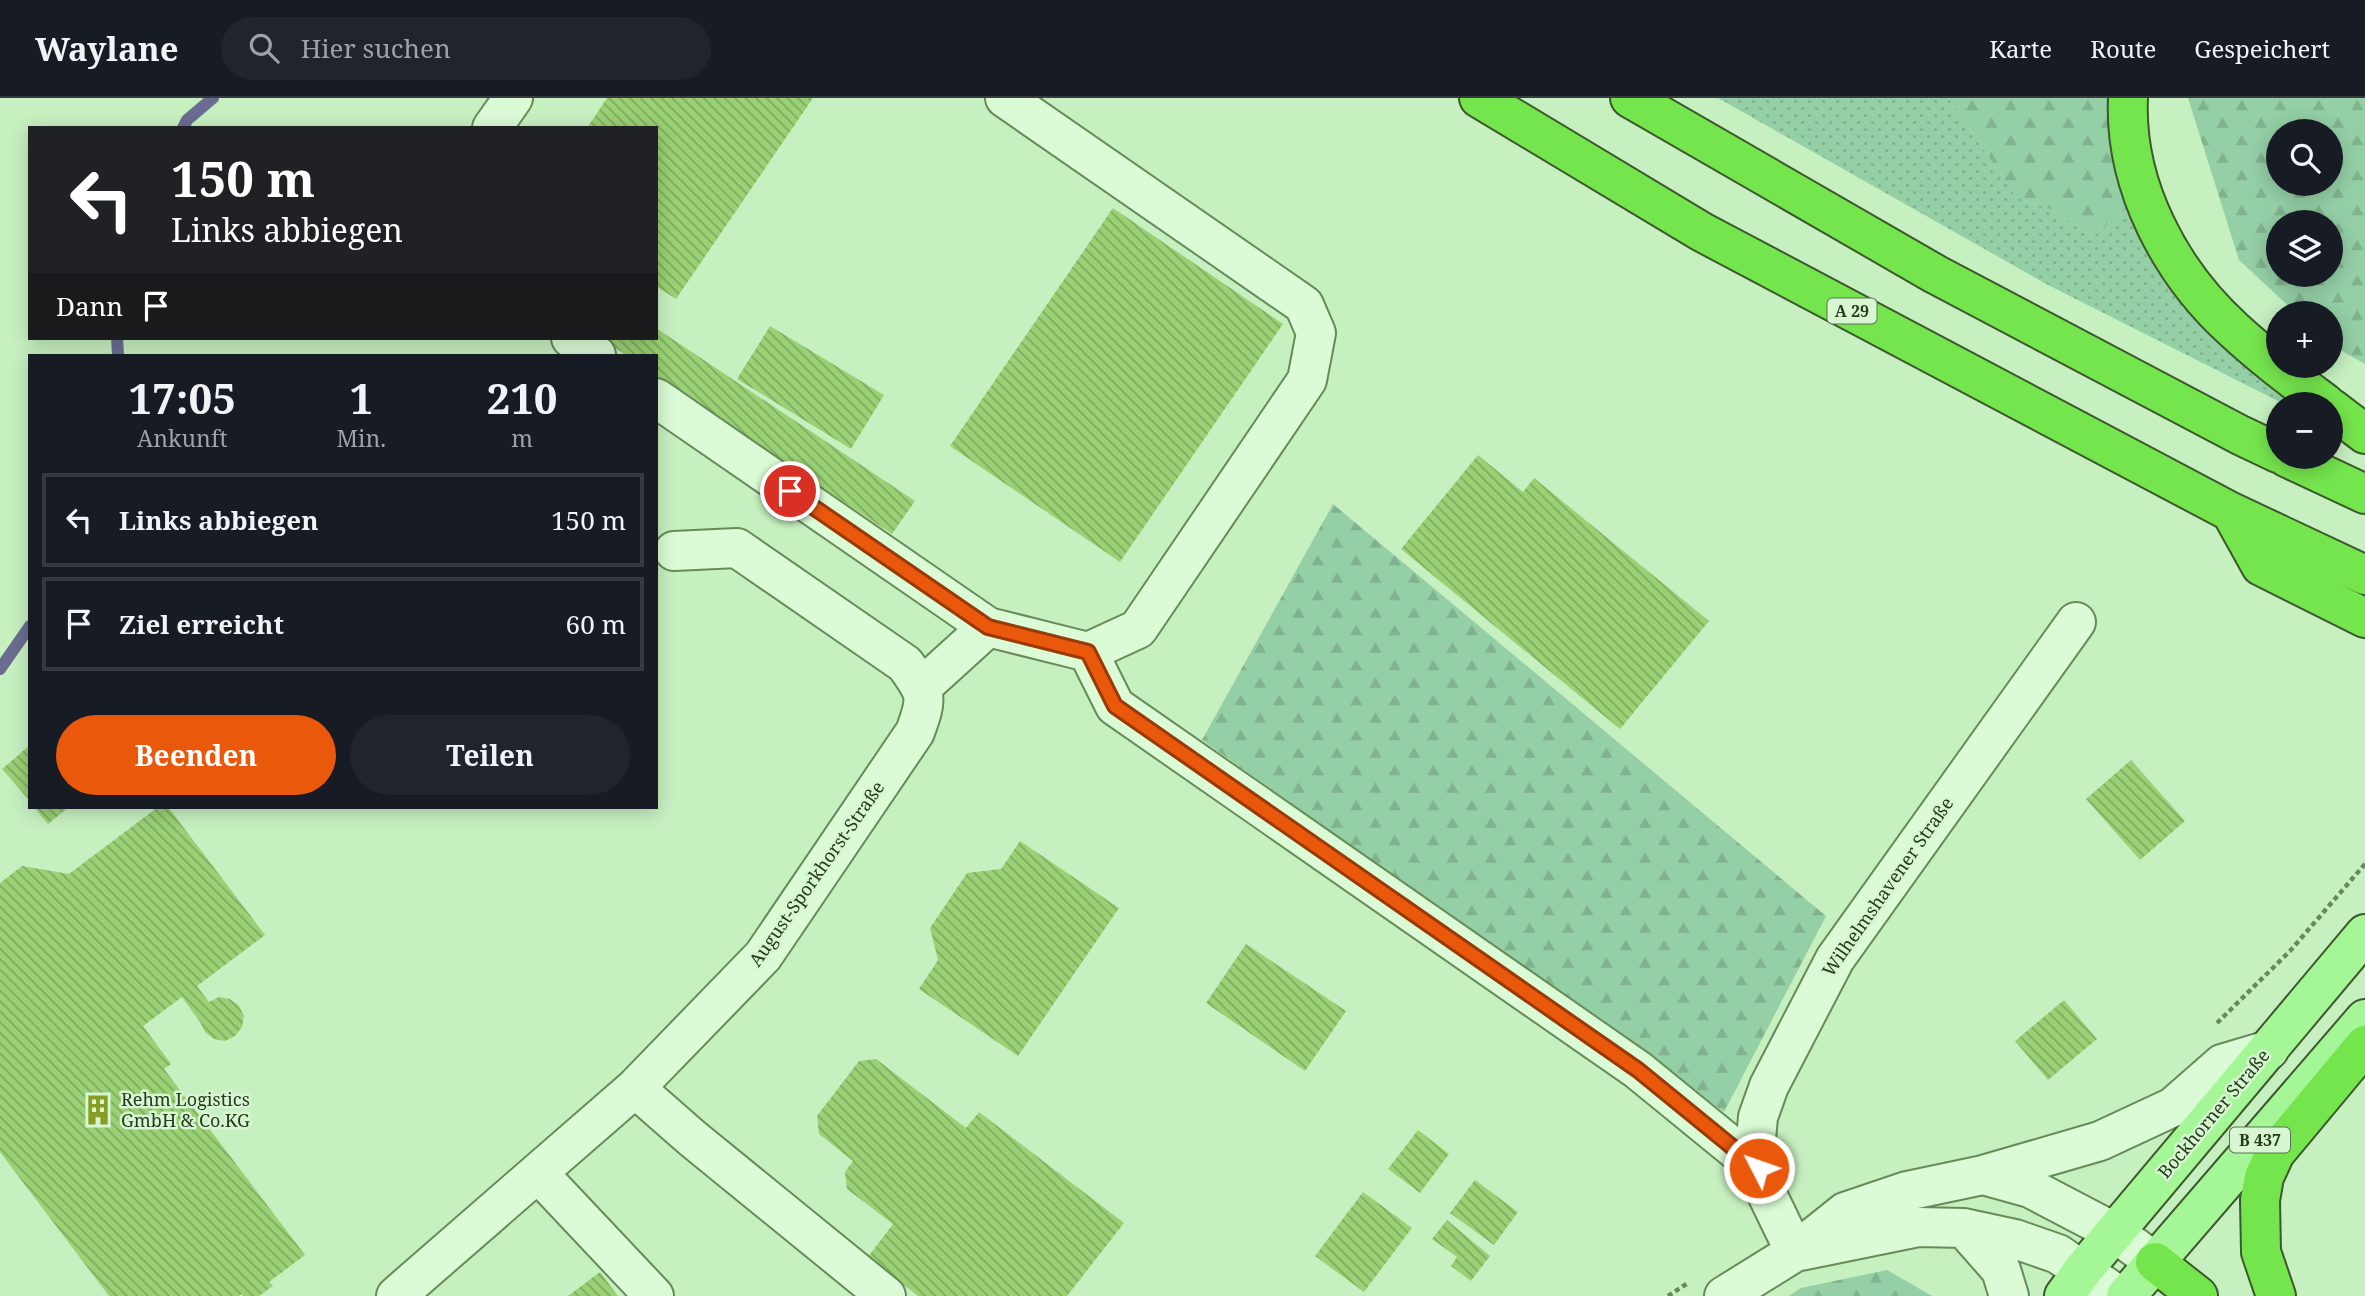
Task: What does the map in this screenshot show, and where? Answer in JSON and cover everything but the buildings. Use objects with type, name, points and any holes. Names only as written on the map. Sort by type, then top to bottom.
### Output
[{"type":"highway","name":"A 29","points":[[1479,98],[1703,232],[2231,513],[2365,575]]},
{"type":"highway","points":[[1630,98],[1935,274],[2266,447]]},
{"type":"highway","points":[[2128,98],[2127,117],[2134,166],[2151,216],[2172,256],[2231,328],[2311,392]]},
{"type":"highway","points":[[2343,417],[2365,434]]},
{"type":"highway","points":[[2312,469],[2365,494]]},
{"type":"highway","points":[[2231,513],[2261,566],[2365,618]]},
{"type":"highway","points":[[2276,1296],[2260,1252],[2260,1200],[2264,1177],[2275,1153],[2365,1045]]},
{"type":"highway","points":[[2155,1262],[2198,1296]]},
{"type":"main road","name":"Bockhorner Straße","points":[[2074,1283],[2365,934]]},
{"type":"main road","name":"B 437","points":[[2126,1296],[2365,1019]]},
{"type":"street","points":[[493,126],[513,98]]},
{"type":"street","points":[[658,398],[988,627],[1088,652],[1138,629],[1307,380],[1316,333],[1304,305],[1005,98]]},
{"type":"street","points":[[574,340],[595,354]]},
{"type":"street","points":[[674,551],[737,548],[905,664],[922,687],[988,627]]},
{"type":"street","name":"Wilhelmshavener Straße","points":[[1795,1252],[1763,1186],[1755,1150],[1758,1117],[1769,1086],[1835,959],[2076,622]]},
{"type":"street","points":[[1088,652],[1115,706],[1638,1070],[1736,1150],[1755,1150]]},
{"type":"street","name":"August-Sporkhorst-Straße","points":[[396,1296],[635,1088],[763,957],[915,732],[924,709],[922,687]]},
{"type":"street","points":[[1724,1296],[1795,1252],[1844,1212],[1907,1191],[1983,1175],[2100,1141],[2173,1107],[2222,1064],[2269,1050]]},
{"type":"street","points":[[635,1088],[692,1138],[886,1296]]},
{"type":"street","points":[[538,1173],[654,1296]]},
{"type":"street","points":[[1983,1175],[2030,1188],[2114,1232],[2155,1262]]},
{"type":"street","points":[[1795,1252],[1919,1227],[1964,1228],[2015,1238],[2058,1254],[2074,1283],[2119,1296]]},
{"type":"street","points":[[1964,1228],[2001,1270],[2009,1296]]},
{"type":"path","points":[[2212,1028],[2290,951],[2365,864]]},
{"type":"green space","points":[[1718,98],[1949,98],[2017,198],[2053,210],[2092,237],[2132,204],[2266,364],[2266,378],[2277,378],[2289,392],[2266,392],[2266,395],[2048,285]]},
{"type":"green space","points":[[1949,98],[2113,98],[2132,204],[2092,237],[2053,210],[2017,198]]},
{"type":"green space","points":[[2188,98],[2365,98],[2365,364],[2343,352],[2343,301],[2283,301],[2268,287],[2343,287],[2343,210],[2266,210],[2266,285],[2239,260]]},
{"type":"green space","points":[[1333,504],[1826,916],[1724,1112],[1202,740]]},
{"type":"green space","points":[[1887,1270],[1932,1296],[1789,1296],[1801,1288]]},
{"type":"waterway","points":[[184,126],[187,120],[213,98]]},
{"type":"waterway","points":[[117,340],[118,354]]},
{"type":"waterway","points":[[0,669],[28,629]]},
{"type":"place","name":"Rehm Logistics GmbH & Co.KG","points":[[98,1110]]},
{"type":"route","points":[[790,491],[988,627],[1088,652],[1115,706],[1638,1070],[1736,1150],[1755,1150],[1759,1168]]}]
